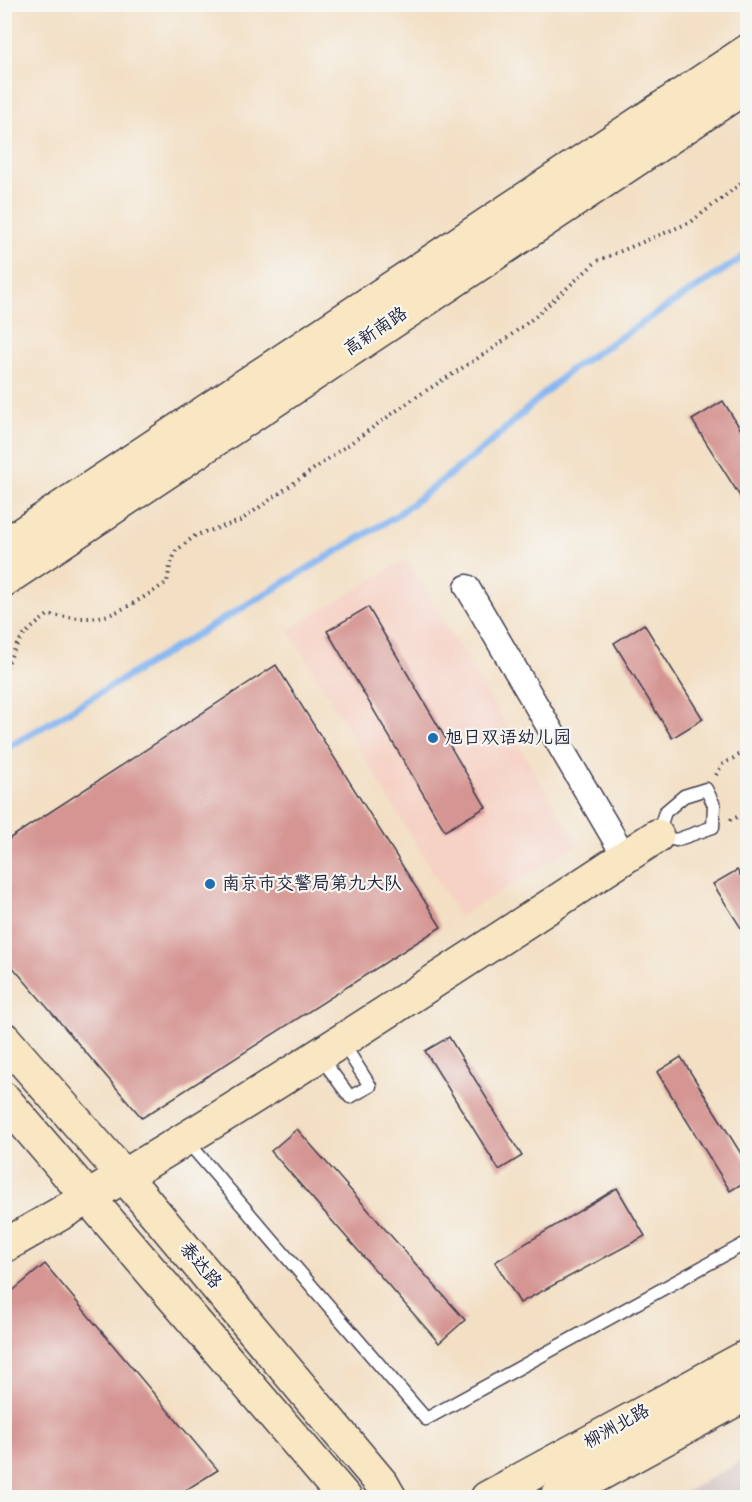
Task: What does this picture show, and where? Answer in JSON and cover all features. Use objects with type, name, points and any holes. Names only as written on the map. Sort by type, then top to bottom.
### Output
[{"type":"main road","name":"高新南路","points":[[4,546],[747,51]]},
{"type":"main road","name":"高新南路","points":[[4,580],[747,85]]},
{"type":"main road","points":[[4,1246],[125,1177],[186,1139],[657,837]]},
{"type":"main road","name":"泰达路","points":[[4,1039],[125,1177],[382,1484],[390,1497]]},
{"type":"main road","points":[[4,1099],[345,1497]]},
{"type":"main road","name":"柳洲北路","points":[[487,1497],[747,1356]]},
{"type":"main road","name":"柳洲北路","points":[[556,1497],[747,1393]]},
{"type":"street","points":[[467,587],[625,857]]},
{"type":"lane","points":[[706,789],[714,805],[713,827],[676,840],[657,837],[665,812],[684,796],[706,789]]},
{"type":"lane","points":[[186,1139],[426,1419],[747,1242]]},
{"type":"path","points":[[4,673],[15,647],[25,632],[48,615],[78,619],[106,616],[154,592],[167,582],[170,566],[177,551],[196,536],[240,521],[416,397],[494,348],[536,316],[597,261],[691,222],[747,178]]},
{"type":"path","points":[[706,789],[723,765],[747,750]]},
{"type":"shaded area","name":"旭日双语幼儿园","points":[[407,559],[578,845],[459,916],[288,630]]},
{"type":"shaded area","points":[[747,1458],[747,1497],[676,1497]]},
{"type":"building","points":[[723,401],[748,441],[748,509],[692,420]]},
{"type":"building","points":[[368,607],[486,807],[445,831],[327,631]]},
{"type":"building","points":[[644,624],[703,719],[672,738],[614,643]]},
{"type":"building","name":"南京市交警局第九大队","points":[[276,665],[441,927],[142,1118],[4,957],[4,842]]},
{"type":"building","points":[[737,870],[748,887],[748,939],[713,884]]},
{"type":"building","points":[[449,1037],[522,1156],[499,1170],[425,1051]]},
{"type":"building","points":[[681,1057],[748,1165],[748,1180],[730,1191],[657,1072]]},
{"type":"building","points":[[297,1129],[465,1320],[439,1343],[271,1151]]},
{"type":"building","points":[[617,1188],[645,1236],[520,1303],[495,1262]]},
{"type":"building","points":[[45,1264],[218,1470],[173,1498],[4,1498],[4,1298]]},
{"type":"waterway","points":[[4,750],[396,516],[484,448],[570,370],[748,254]]},
{"type":"place","name":"旭日双语幼儿园","points":[[433,738]]},
{"type":"place","name":"南京市交警局第九大队","points":[[210,884]]}]
